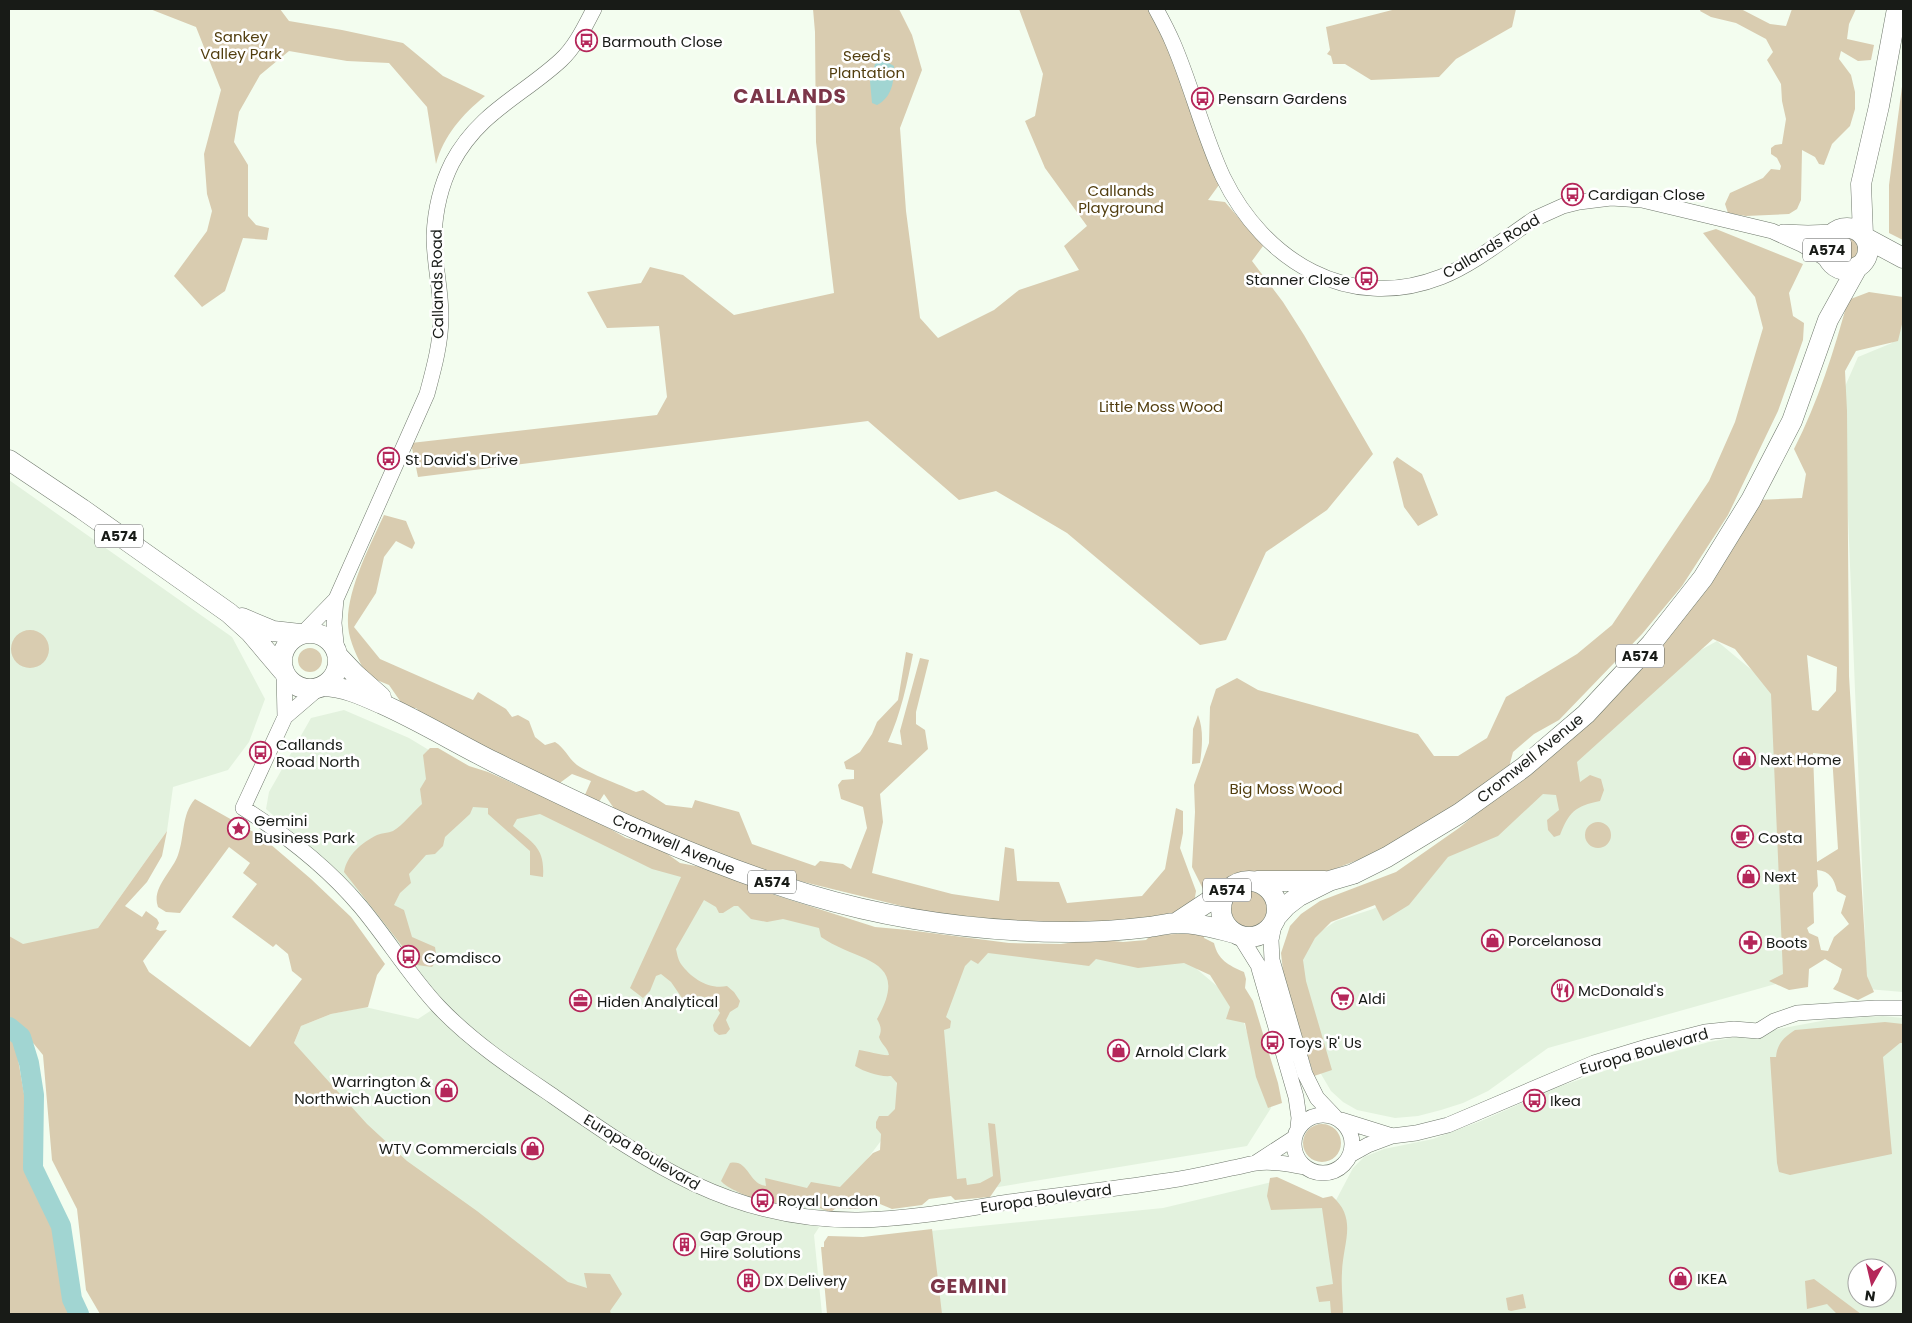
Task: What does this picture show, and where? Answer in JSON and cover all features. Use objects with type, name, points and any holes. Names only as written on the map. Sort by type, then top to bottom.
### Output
[{"type":"main road","name":"A574","points":[[1862,184],[1828,242],[1827,255],[1831,261],[1836,266],[1847,270],[1860,265],[1867,254],[1868,248],[1863,236],[1862,184],[1897,9]]},
{"type":"main road","name":"A574","points":[[1836,231],[1850,228],[1863,236]]},
{"type":"main road","points":[[1863,236],[1903,258]]},
{"type":"main road","name":"Cromwell Avenue","points":[[1828,320],[1831,292],[1831,261]]},
{"type":"main road","points":[[1860,265],[1877,262],[1903,265]]},
{"type":"main road","name":"Cromwell Avenue","points":[[1276,918],[1286,906],[1299,896],[1329,881],[1353,874],[1387,857],[1460,813],[1524,767],[1586,714],[1651,644],[1703,578],[1751,500],[1792,421],[1828,320],[1860,265]]},
{"type":"main road","name":"A574","points":[[9,460],[229,613],[250,632],[289,681],[304,689],[322,686]]},
{"type":"main road","name":"A574","points":[[229,613],[273,630],[302,634],[320,634],[333,645],[337,654]]},
{"type":"main road","points":[[284,673],[281,662],[282,653],[292,638],[302,634]]},
{"type":"main road","points":[[322,686],[330,681],[335,673],[338,665],[337,654]]},
{"type":"main road","name":"Cromwell Avenue","points":[[337,654],[355,674],[398,711]]},
{"type":"main road","name":"Cromwell Avenue","points":[[322,686],[348,689],[398,711],[491,760],[621,822],[734,869],[810,895],[889,914],[950,925],[1010,930],[1072,932],[1152,927],[1176,923],[1206,926],[1237,935]]},
{"type":"main road","name":"A574","points":[[1257,881],[1265,885],[1276,899],[1276,918],[1264,933],[1248,938],[1237,935],[1227,927],[1222,919],[1220,910],[1226,892],[1233,885],[1241,882],[1257,881]]},
{"type":"main road","name":"Cromwell Avenue","points":[[1257,881],[1329,881]]},
{"type":"main road","name":"Cromwell Avenue","points":[[1176,923],[1233,885]]},
{"type":"street","name":"Callands Road","points":[[337,654],[334,623],[336,599],[411,432],[427,394],[433,373],[439,345],[441,314],[434,236],[440,198],[452,164],[470,136],[486,118],[563,58],[576,42],[594,9]]},
{"type":"street","name":"Callands Road","points":[[1156,9],[1173,42],[1215,157],[1236,200],[1248,218],[1276,249],[1296,263],[1327,278],[1351,285],[1380,289],[1412,286],[1429,282],[1455,271],[1534,219],[1548,212],[1563,206],[1595,199],[1611,198],[1654,202],[1772,231],[1808,247],[1831,261]]},
{"type":"street","name":"Callands Road","points":[[1772,231],[1808,233],[1836,231]]},
{"type":"street","name":"Callands Road","points":[[302,634],[336,599]]},
{"type":"street","name":"Europa Boulevard","points":[[284,673],[286,717]]},
{"type":"street","name":"Europa Boulevard","points":[[322,686],[286,717],[243,808],[278,830],[344,888],[439,1007],[472,1038],[585,1118],[671,1173],[705,1190],[745,1204],[789,1214],[821,1219],[858,1220],[953,1211],[1157,1182],[1256,1163],[1280,1163],[1304,1167]]},
{"type":"street","name":"Europa Boulevard","points":[[1276,918],[1272,940],[1272,960],[1305,1074],[1316,1098],[1338,1118],[1392,1136]]},
{"type":"street","points":[[1237,935],[1258,965],[1296,1097],[1299,1118],[1296,1133],[1295,1154],[1304,1167],[1321,1173],[1329,1173],[1344,1165],[1350,1155],[1352,1136],[1347,1127],[1338,1118],[1327,1114],[1311,1117],[1296,1133]]},
{"type":"street","name":"Europa Boulevard","points":[[1350,1155],[1368,1145],[1392,1136],[1416,1133],[1448,1125],[1594,1063],[1706,1032],[1734,1029],[1758,1031],[1774,1021],[1796,1013],[1903,1008]]},
{"type":"street","name":"Europa Boulevard","points":[[1256,1163],[1278,1150],[1296,1133]]},
{"type":"shaded area","points":[[1901,314],[1903,315],[1903,992],[1867,989],[1843,391],[1858,357],[1892,343]]},
{"type":"shaded area","points":[[9,480],[232,637],[265,699],[249,742],[228,770],[173,787],[167,831],[98,928],[23,947],[9,939]]},
{"type":"shaded area","points":[[1717,641],[1778,692],[1790,980],[1548,1048],[1488,1091],[1463,1103],[1441,1110],[1418,1116],[1395,1118],[1357,1110],[1343,1102],[1331,1091],[1321,1074],[1295,977],[1298,956],[1318,933],[1336,921],[1373,909],[1403,893],[1625,692]]},
{"type":"shaded area","points":[[344,710],[409,738],[480,781],[706,887],[828,923],[888,956],[899,1117],[843,1191],[814,1235],[822,1314],[594,1314],[384,1153],[286,1063],[301,1026],[331,1014],[365,1007],[418,1019],[444,1002],[344,877],[266,809],[269,792],[311,718]]},
{"type":"shaded area","points":[[957,950],[1178,953],[1238,1004],[1271,1108],[1247,1146],[950,1195],[935,1012]]},
{"type":"shaded area","points":[[1883,1016],[1903,1018],[1903,1314],[940,1314],[930,1231],[1163,1208],[1276,1181],[1334,1204],[1353,1168],[1364,1157],[1384,1149],[1433,1139],[1481,1121],[1561,1086],[1607,1070],[1709,1042],[1832,1019]]},
{"type":"green space","name":"Sankey Valley Park","points":[[150,9],[280,9],[289,21],[403,43],[443,76],[485,96],[455,126],[439,154],[436,164],[427,107],[389,63],[347,61],[289,51],[260,75],[239,112],[234,142],[248,165],[248,216],[256,225],[269,228],[267,240],[243,238],[225,291],[202,307],[174,276],[207,231],[212,211],[207,194],[204,154],[221,90],[196,27]]},
{"type":"green space","name":"Little Moss Wood","points":[[813,9],[899,9],[912,35],[922,70],[900,128],[906,211],[920,318],[938,338],[994,310],[1019,290],[1079,270],[1064,246],[1087,226],[1045,168],[1025,121],[1035,116],[1043,74],[1019,9],[1155,9],[1224,178],[1208,200],[1225,202],[1263,246],[1252,261],[1283,302],[1304,335],[1373,454],[1327,510],[1266,552],[1226,640],[1200,645],[1067,533],[996,491],[959,500],[868,421],[418,477],[411,443],[657,415],[667,397],[659,326],[607,328],[587,292],[641,283],[650,267],[683,275],[734,315],[834,293],[816,142]]},
{"type":"green space","points":[[1396,9],[1516,9],[1512,27],[1456,59],[1439,77],[1371,80],[1345,64],[1333,64],[1331,56],[1327,54],[1330,50],[1326,27]]},
{"type":"green space","points":[[1701,9],[1741,9],[1770,24],[1786,26],[1792,9],[1856,9],[1849,24],[1847,39],[1874,45],[1871,60],[1858,61],[1841,51],[1839,59],[1851,75],[1855,92],[1855,109],[1850,126],[1832,144],[1824,165],[1819,164],[1815,157],[1802,150],[1801,200],[1797,209],[1789,214],[1746,216],[1728,213],[1725,204],[1730,193],[1763,178],[1771,169],[1780,170],[1781,166],[1777,158],[1771,154],[1771,148],[1782,144],[1786,119],[1781,84],[1767,60],[1773,52],[1766,39],[1736,23],[1711,17],[1700,11]]},
{"type":"green space","points":[[1903,79],[1903,240],[1889,233],[1889,185]]},
{"type":"green space","name":"Big Moss Wood","points":[[1716,229],[1803,264],[1789,293],[1793,316],[1804,323],[1803,340],[1778,411],[1728,515],[1682,586],[1642,634],[1559,720],[1534,734],[1513,752],[1508,771],[1438,819],[1379,852],[1329,871],[1289,876],[1249,875],[1228,880],[1206,895],[1192,867],[1195,812],[1194,785],[1209,743],[1210,707],[1216,689],[1237,678],[1258,690],[1418,734],[1434,756],[1458,756],[1487,738],[1506,697],[1577,654],[1612,625],[1709,481],[1735,422],[1763,328],[1755,297],[1703,233]]},
{"type":"green space","points":[[1847,236],[1856,240],[1860,249],[1856,258],[1847,262],[1838,258],[1834,249],[1838,240]]},
{"type":"green space","points":[[1869,292],[1903,297],[1903,320],[1898,341],[1856,351],[1845,371],[1849,676],[1867,976],[1874,992],[1858,1000],[1833,989],[1838,982],[1842,969],[1825,959],[1809,969],[1808,987],[1789,990],[1769,981],[1783,974],[1771,694],[1735,649],[1713,639],[1577,762],[1580,782],[1590,775],[1601,779],[1604,790],[1600,801],[1584,805],[1570,815],[1560,835],[1554,837],[1548,830],[1547,820],[1559,810],[1556,795],[1543,794],[1498,836],[1448,857],[1409,905],[1383,921],[1375,905],[1331,922],[1315,938],[1303,960],[1306,981],[1332,1070],[1314,1076],[1284,980],[1281,953],[1290,926],[1301,914],[1320,901],[1396,872],[1459,828],[1566,741],[1757,500],[1802,498],[1806,474],[1794,449],[1811,413],[1825,376],[1848,300]],"holes":[[[1807,655],[1837,667],[1836,691],[1818,711],[1812,710]],[[1813,753],[1832,755],[1838,849],[1817,862]],[[1817,870],[1828,874],[1833,879],[1837,891],[1846,896],[1841,913],[1849,924],[1834,937],[1828,951],[1821,950],[1818,937],[1809,933],[1807,928],[1814,923],[1813,893],[1818,886]]]},
{"type":"green space","points":[[1397,457],[1422,474],[1438,515],[1418,526],[1404,507],[1393,462]]},
{"type":"green space","points":[[384,515],[406,521],[415,543],[412,549],[396,541],[384,557],[376,593],[354,627],[380,659],[473,700],[478,692],[506,709],[512,717],[518,715],[529,721],[535,737],[545,745],[555,742],[577,765],[590,772],[636,792],[643,790],[666,805],[692,808],[695,800],[739,812],[752,844],[815,866],[820,861],[843,864],[851,869],[867,828],[863,807],[841,799],[838,785],[842,780],[854,779],[854,770],[846,769],[844,762],[860,752],[872,734],[877,722],[898,700],[906,652],[913,654],[900,709],[888,742],[902,745],[900,731],[920,658],[929,660],[916,712],[916,724],[925,730],[928,749],[880,794],[883,822],[872,873],[952,894],[999,901],[1005,847],[1014,849],[1017,881],[1059,882],[1067,903],[1142,896],[1165,869],[1176,808],[1183,811],[1183,833],[1180,848],[1196,891],[1194,903],[1168,916],[1140,921],[1051,925],[926,912],[767,873],[618,814],[604,794],[597,805],[584,797],[591,781],[572,774],[557,785],[431,723],[416,708],[405,708],[389,685],[367,676],[352,644],[348,619],[353,588]]},
{"type":"green space","points":[[30,630],[43,636],[49,649],[43,662],[30,668],[17,662],[11,649],[17,636]]},
{"type":"green space","points":[[310,648],[319,651],[322,660],[319,669],[310,672],[301,669],[298,660],[301,651]]},
{"type":"green space","points":[[1198,715],[1202,733],[1201,757],[1200,763],[1192,764],[1193,729]]},
{"type":"green space","points":[[430,748],[438,748],[469,766],[488,772],[593,819],[626,838],[662,850],[680,863],[706,868],[775,895],[875,927],[1009,943],[1061,944],[1095,939],[1123,942],[1146,940],[1151,935],[1203,933],[1204,938],[1214,943],[1218,954],[1224,961],[1244,972],[1246,979],[1245,988],[1253,1001],[1278,1083],[1282,1103],[1268,1108],[1256,1077],[1245,1023],[1226,1019],[1230,1007],[1210,975],[1184,963],[1138,968],[1096,959],[1089,966],[988,953],[978,964],[971,960],[965,966],[946,1017],[951,1021],[950,1028],[944,1030],[957,1179],[966,1178],[967,1185],[980,1183],[993,1176],[988,1123],[995,1124],[1001,1181],[990,1197],[955,1200],[951,1196],[929,1199],[922,1205],[892,1209],[880,1204],[880,1197],[874,1195],[872,1202],[867,1205],[862,1204],[858,1209],[836,1208],[831,1212],[806,1204],[783,1207],[743,1194],[721,1181],[730,1163],[741,1165],[755,1181],[766,1186],[765,1178],[807,1188],[811,1182],[840,1187],[873,1153],[880,1150],[881,1134],[876,1128],[876,1122],[879,1116],[888,1116],[895,1109],[897,1083],[891,1076],[872,1074],[855,1066],[859,1050],[889,1055],[879,1037],[881,1028],[877,1019],[886,999],[888,984],[884,973],[876,964],[821,937],[819,928],[783,919],[767,922],[751,919],[738,906],[719,913],[716,907],[704,900],[676,949],[680,962],[690,974],[707,984],[720,987],[727,986],[740,1001],[738,1007],[730,1012],[726,1020],[730,1029],[726,1034],[719,1035],[714,1031],[713,1025],[720,1013],[712,1002],[700,996],[682,998],[671,982],[661,974],[656,976],[650,991],[643,998],[630,988],[681,877],[652,869],[540,814],[517,819],[513,826],[537,847],[540,853],[543,877],[530,875],[530,851],[488,814],[488,808],[473,807],[470,814],[445,837],[443,846],[435,854],[426,855],[409,874],[411,883],[400,893],[394,905],[404,910],[412,937],[435,947],[437,960],[432,967],[417,965],[344,872],[348,860],[360,846],[377,835],[393,831],[422,804],[420,789],[426,779],[423,755]]},
{"type":"green space","points":[[195,799],[262,837],[311,879],[351,917],[385,964],[377,975],[368,1007],[331,1014],[301,1026],[294,1043],[367,1124],[407,1161],[477,1211],[568,1282],[587,1288],[584,1273],[610,1274],[622,1294],[610,1311],[611,1314],[100,1314],[86,1290],[77,1209],[52,1160],[43,1055],[34,1044],[9,1023],[9,936],[23,944],[98,928],[167,831],[162,856],[147,882],[125,906],[142,917],[146,911],[157,919],[159,923],[156,929],[160,931],[167,930],[143,961],[149,972],[250,1047],[302,979],[292,971],[288,954],[276,944],[273,947],[232,917],[257,884],[243,873],[250,863],[229,847],[180,913],[166,912],[158,907],[157,893],[178,855],[187,812]]},
{"type":"green space","points":[[1598,822],[1607,826],[1611,835],[1607,844],[1598,848],[1589,844],[1585,835],[1589,826]]},
{"type":"green space","points":[[1252,888],[1259,891],[1265,897],[1268,908],[1267,916],[1259,925],[1252,928],[1244,928],[1237,925],[1229,916],[1228,904],[1231,897],[1240,889]]},
{"type":"green space","points":[[1885,1022],[1903,1024],[1903,1043],[1900,1043],[1883,1057],[1892,1154],[1790,1175],[1779,1172],[1770,1057],[1776,1057],[1782,1041],[1795,1030]]},
{"type":"green space","points":[[9,1038],[15,1042],[26,1105],[26,1169],[55,1232],[64,1302],[70,1314],[9,1314]]},
{"type":"green space","points":[[1322,1124],[1335,1130],[1341,1143],[1335,1156],[1322,1162],[1309,1156],[1303,1143],[1309,1130]]},
{"type":"green space","points":[[1277,1177],[1323,1198],[1332,1196],[1345,1213],[1347,1231],[1342,1272],[1343,1314],[1329,1314],[1331,1313],[1330,1301],[1319,1302],[1316,1287],[1333,1284],[1322,1208],[1271,1210],[1267,1196],[1270,1178]]},
{"type":"green space","points":[[932,1229],[942,1314],[827,1314],[821,1247],[824,1247],[824,1242],[828,1236],[863,1237]]},
{"type":"green space","points":[[1814,1279],[1847,1304],[1847,1308],[1853,1308],[1861,1314],[1837,1314],[1827,1304],[1807,1309],[1805,1281]]},
{"type":"green space","points":[[1523,1294],[1526,1308],[1508,1310],[1506,1298]]},
{"type":"water","points":[[883,60],[894,66],[893,78],[889,93],[877,105],[872,103],[870,81],[875,64]]},
{"type":"waterway","points":[[9,1027],[21,1037],[29,1063],[34,1095],[33,1168],[61,1226],[72,1299],[79,1314]]},
{"type":"place","name":"Barmouth Close","points":[[586,41]]},
{"type":"place","name":"Pensarn Gardens","points":[[1202,98]]},
{"type":"place","name":"Cardigan Close","points":[[1572,194]]},
{"type":"place","name":"Stanner Close","points":[[1366,279]]},
{"type":"place","name":"St David's Drive","points":[[389,459]]},
{"type":"place","name":"Callands Road North","points":[[260,753]]},
{"type":"place","name":"Next Home","points":[[1744,759]]},
{"type":"place","name":"Gemini Business Park","points":[[238,829]]},
{"type":"place","name":"Costa","points":[[1742,837]]},
{"type":"place","name":"Next","points":[[1748,876]]},
{"type":"place","name":"Porcelanosa","points":[[1492,940]]},
{"type":"place","name":"Boots","points":[[1750,942]]},
{"type":"place","name":"Comdisco","points":[[408,957]]},
{"type":"place","name":"McDonald's","points":[[1562,990]]},
{"type":"place","name":"Aldi","points":[[1342,998]]},
{"type":"place","name":"Hiden Analytical","points":[[581,1001]]},
{"type":"place","name":"Toys 'R' Us","points":[[1272,1042]]},
{"type":"place","name":"Arnold Clark","points":[[1119,1051]]},
{"type":"place","name":"Warrington & Northwich Auction","points":[[447,1090]]},
{"type":"place","name":"Ikea","points":[[1534,1100]]},
{"type":"place","name":"WTV Commercials","points":[[533,1148]]},
{"type":"place","name":"Royal London","points":[[762,1200]]},
{"type":"place","name":"Gap Group Hire Solutions","points":[[684,1244]]},
{"type":"place","name":"IKEA","points":[[1681,1278]]},
{"type":"place","name":"DX Delivery","points":[[748,1280]]},
{"type":"district","name":"CALLANDS","points":[[790,96]]},
{"type":"district","name":"GEMINI","points":[[969,1286]]},
{"type":"park label","name":"Seed's Plantation","points":[[867,64]]},
{"type":"park label","name":"Callands Playground","points":[[1121,198]]}]
